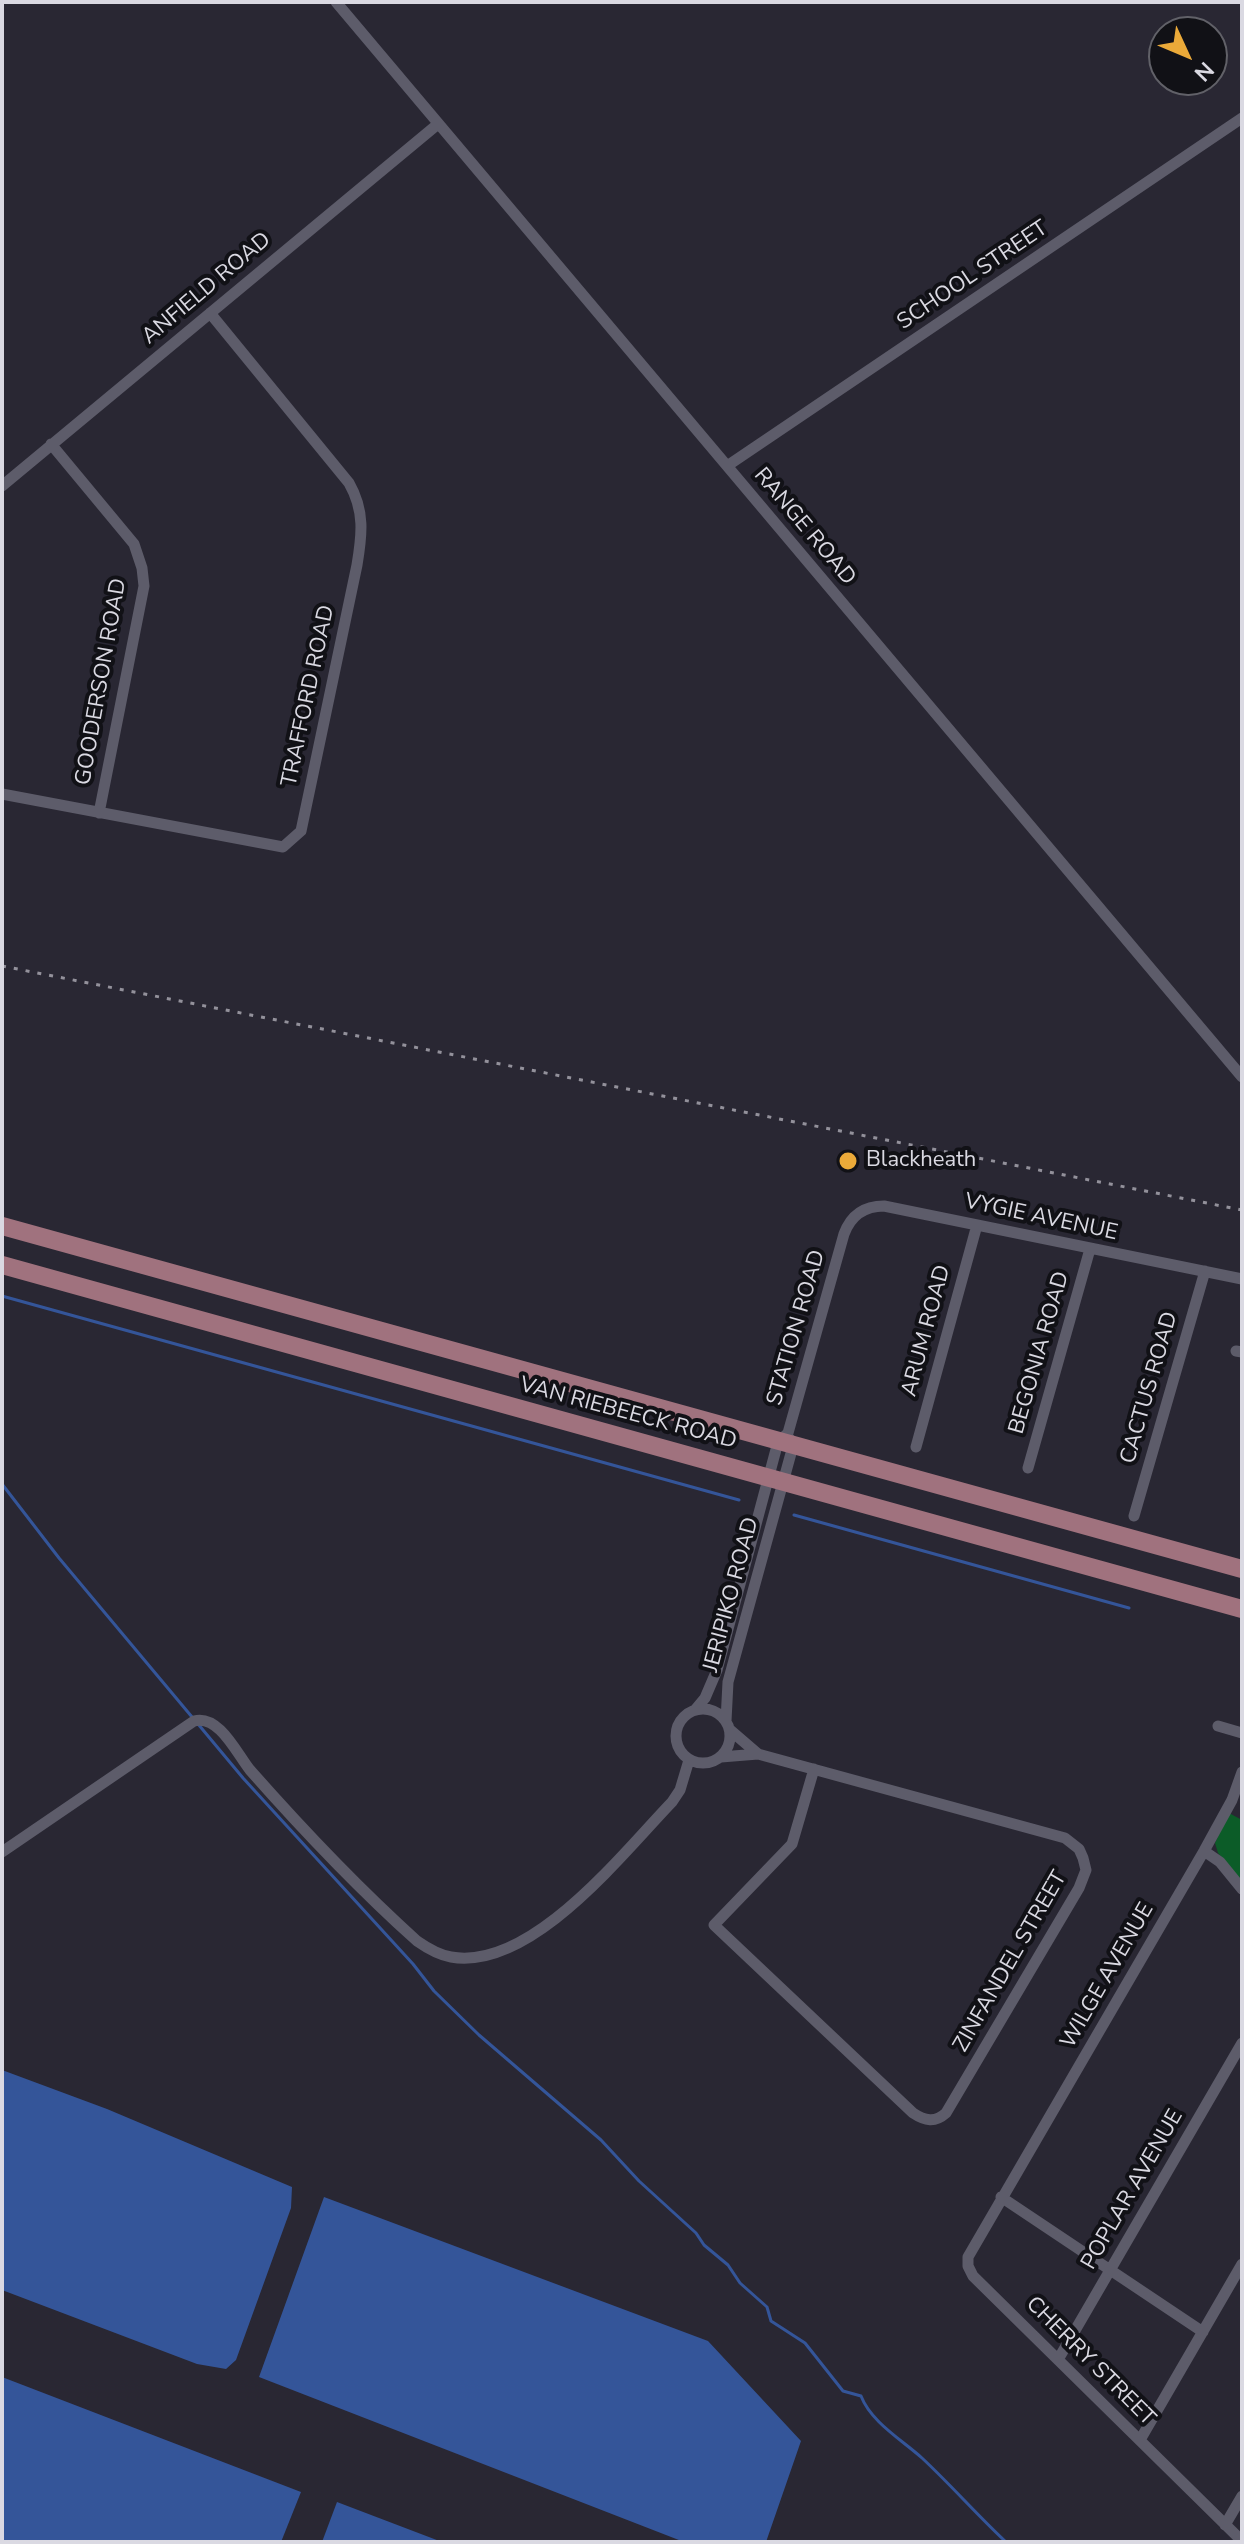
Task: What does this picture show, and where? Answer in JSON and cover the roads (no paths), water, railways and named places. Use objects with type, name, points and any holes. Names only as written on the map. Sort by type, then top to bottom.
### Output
[{"type":"main road","name":"VAN RIEBEECK ROAD","points":[[2,1226],[786,1440],[1242,1569]]},
{"type":"main road","name":"VAN RIEBEECK ROAD","points":[[2,1265],[1242,1609]]},
{"type":"street","name":"RANGE ROAD","points":[[336,2],[1242,1077]]},
{"type":"street","name":"SCHOOL STREET","points":[[727,466],[1242,118]]},
{"type":"street","name":"ANFIELD ROAD","points":[[2,486],[438,124]]},
{"type":"street","name":"TRAFFORD ROAD","points":[[2,794],[283,847],[301,831],[357,565],[363,529],[361,516],[349,483],[210,313]]},
{"type":"street","name":"GOODERSON ROAD","points":[[51,444],[134,544],[142,568],[144,586],[99,813]]},
{"type":"street","name":"VYGIE AVENUE","points":[[844,1234],[855,1216],[866,1208],[878,1206],[1242,1279]]},
{"type":"street","name":"ARUM ROAD","points":[[916,1447],[977,1225]]},
{"type":"street","name":"STATION ROAD","points":[[776,1479],[844,1234]]},
{"type":"street","name":"BEGONIA ROAD","points":[[1028,1468],[1090,1249]]},
{"type":"street","name":"CACTUS ROAD","points":[[1134,1516],[1205,1271]]},
{"type":"street","name":"JERIPIKO ROAD","points":[[695,1710],[705,1698],[717,1670],[776,1479]]},
{"type":"street","name":"JERIPIKO ROAD","points":[[728,1725],[728,1682],[776,1479]]},
{"type":"street","points":[[695,1710],[712,1710],[728,1725],[729,1744],[721,1757],[705,1764],[689,1760],[679,1750],[676,1731],[681,1719],[695,1710]]},
{"type":"street","points":[[2,1852],[198,1719],[217,1727],[310,1836],[400,1925],[431,1950],[451,1957],[472,1957],[512,1946],[555,1920],[672,1802],[680,1790],[689,1760]]},
{"type":"street","name":"ZINFANDEL STREET","points":[[728,1725],[758,1754]]},
{"type":"street","points":[[1218,1726],[1242,1733]]},
{"type":"street","name":"ZINFANDEL STREET","points":[[721,1757],[758,1754],[814,1769],[1065,1838],[1079,1849],[1086,1870],[1079,1888],[946,2113],[935,2120],[922,2119],[913,2113],[714,1925],[792,1844],[814,1769]]},
{"type":"street","name":"WILGE AVENUE","points":[[1001,2197],[1204,1851],[1232,1800],[1242,1772]]},
{"type":"street","points":[[1204,1851],[1220,1862],[1242,1889]]},
{"type":"street","name":"POPLAR AVENUE","points":[[1059,2358],[1242,2043]]},
{"type":"street","points":[[1001,2197],[1203,2332]]},
{"type":"street","name":"CHERRY STREET","points":[[1001,2197],[968,2257],[970,2271],[1242,2541]]},
{"type":"street","points":[[1140,2440],[1242,2264]]},
{"type":"street","points":[[1225,2525],[1242,2496]]},
{"type":"water","points":[[2,2070],[107,2109],[292,2187],[291,2208],[236,2360],[226,2369],[197,2364],[2,2290]]},
{"type":"water","points":[[324,2197],[708,2341],[801,2441],[766,2542],[684,2542],[259,2377]]},
{"type":"water","points":[[2,2377],[301,2492],[281,2542],[2,2542]]},
{"type":"water","points":[[337,2502],[442,2542],[322,2542]]},
{"type":"waterway","points":[[2,1296],[739,1500]]},
{"type":"waterway","points":[[2,1484],[59,1558],[192,1717]]},
{"type":"waterway","points":[[794,1515],[1129,1608]]},
{"type":"waterway","points":[[198,1724],[434,1991],[479,2035],[601,2140],[639,2181],[696,2233],[704,2245],[728,2265],[740,2283],[767,2307],[771,2321],[805,2343],[843,2391],[861,2396],[879,2422],[922,2458],[1006,2542]]},
{"type":"railway","points":[[2,966],[1242,1210]]},
{"type":"place","name":"Blackheath","points":[[848,1161]]}]
